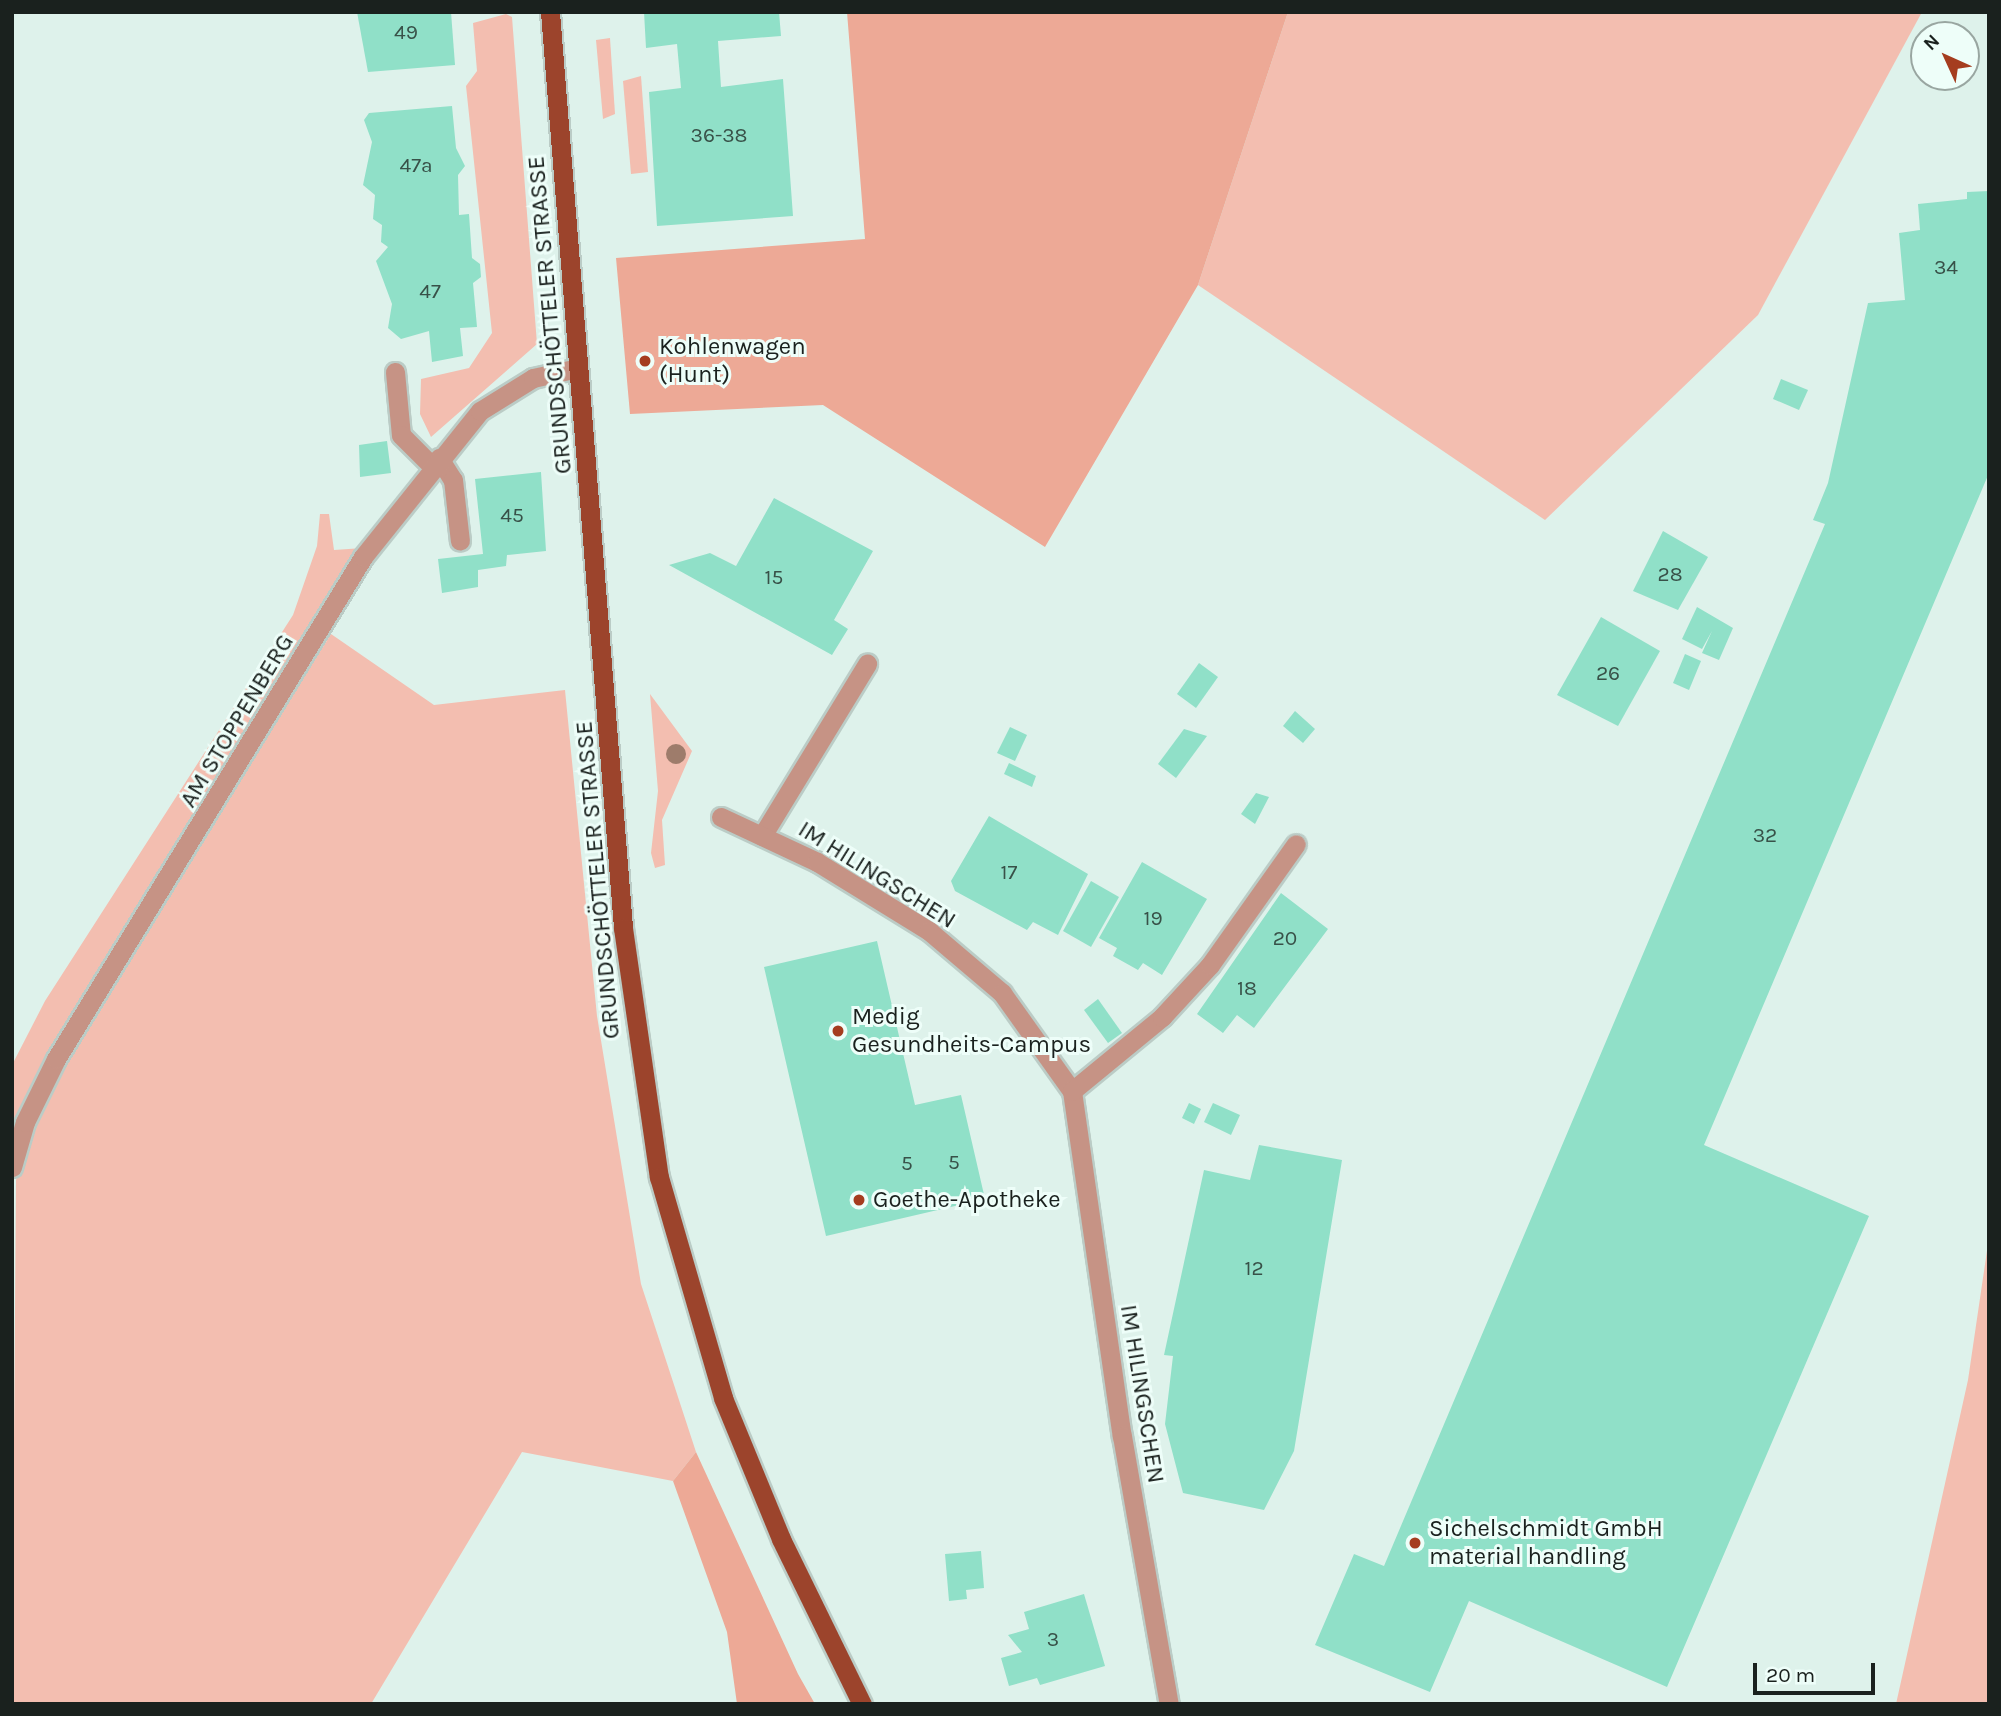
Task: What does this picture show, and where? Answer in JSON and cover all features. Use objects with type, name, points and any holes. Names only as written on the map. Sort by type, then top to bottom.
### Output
[{"type":"main road","name":"GRUNDSCHÖTTELER STRASSE","points":[[550,12],[623,928],[659,1177],[723,1398],[781,1539],[862,1704]]},
{"type":"street","name":"AM STOPPENBERG","points":[[12,1167],[28,1114],[76,1026],[363,557],[435,462],[480,411],[510,390],[578,368]]},
{"type":"street","points":[[395,372],[401,435],[453,480],[460,541]]},
{"type":"street","points":[[762,836],[867,664]]},
{"type":"street","name":"IM HILINGSCHEN","points":[[721,817],[817,862],[929,931],[1002,993],[1073,1091],[1122,1436],[1169,1704]]},
{"type":"street","points":[[1073,1091],[1162,1017],[1210,965],[1296,844]]},
{"type":"shaded area","points":[[847,12],[1288,12],[1198,285],[1045,547],[823,405],[630,414],[616,258],[865,239]]},
{"type":"shaded area","points":[[1288,12],[1922,12],[1917,21],[1910,21],[1910,34],[1758,315],[1545,520],[1198,285]]},
{"type":"shaded area","points":[[506,14],[512,17],[537,344],[431,437],[420,414],[421,379],[469,368],[492,333],[466,86],[477,71],[473,23]]},
{"type":"shaded area","points":[[610,38],[615,114],[603,119],[596,40]]},
{"type":"shaded area","points":[[641,76],[648,172],[631,174],[623,81]]},
{"type":"shaded area","points":[[320,514],[329,514],[334,550],[363,548],[12,1138],[12,1065],[45,1001],[293,615],[317,546]]},
{"type":"shaded area","points":[[331,634],[434,705],[565,690],[597,1016],[641,1284],[696,1452],[673,1481],[522,1452],[371,1704],[12,1704],[16,1180],[39,1112],[91,1016]]},
{"type":"shaded area","points":[[650,694],[692,751],[662,820],[665,865],[655,868],[651,853],[658,791]]},
{"type":"shaded area","points":[[1989,1237],[1989,1704],[1896,1704],[1968,1380]]},
{"type":"shaded area","points":[[696,1452],[798,1674],[815,1704],[737,1704],[727,1632],[673,1481]]},
{"type":"building","points":[[357,12],[451,12],[455,65],[368,72]]},
{"type":"building","points":[[644,12],[779,12],[781,36],[718,41],[721,87],[783,79],[793,216],[657,226],[649,92],[681,88],[677,44],[646,48]]},
{"type":"building","points":[[452,106],[456,148],[465,166],[458,175],[459,215],[469,214],[472,258],[480,264],[481,277],[473,283],[477,327],[460,328],[463,356],[432,362],[429,331],[401,339],[388,328],[392,304],[376,261],[388,247],[381,242],[382,225],[373,219],[375,195],[363,185],[372,142],[364,120],[369,113]]},
{"type":"building","points":[[1989,191],[1989,473],[1704,1145],[1869,1216],[1667,1687],[1469,1601],[1430,1692],[1315,1645],[1354,1554],[1384,1566],[1825,524],[1813,520],[1828,483],[1868,303],[1905,300],[1899,233],[1920,230],[1918,204],[1967,199],[1967,192]]},
{"type":"building","points":[[1781,379],[1808,390],[1799,410],[1773,399]]},
{"type":"building","points":[[387,441],[391,473],[360,477],[359,445]]},
{"type":"building","points":[[541,472],[546,551],[507,555],[506,566],[478,570],[478,587],[442,593],[438,559],[483,554],[475,479]]},
{"type":"building","points":[[774,498],[873,551],[834,620],[848,629],[832,655],[669,565],[710,553],[736,566]]},
{"type":"building","points":[[1663,531],[1708,557],[1678,610],[1633,591]]},
{"type":"building","points":[[1697,607],[1733,628],[1719,660],[1702,653],[1712,631],[1702,649],[1682,639]]},
{"type":"building","points":[[1601,617],[1660,651],[1618,726],[1557,695]]},
{"type":"building","points":[[1685,654],[1701,661],[1689,690],[1673,683]]},
{"type":"building","points":[[1199,663],[1218,677],[1196,708],[1177,694]]},
{"type":"building","points":[[1295,711],[1315,729],[1303,743],[1283,726]]},
{"type":"building","points":[[1010,727],[1027,735],[1015,761],[997,753]]},
{"type":"building","points":[[1184,729],[1207,736],[1176,778],[1158,764]]},
{"type":"building","points":[[1009,763],[1036,776],[1032,787],[1004,774]]},
{"type":"building","points":[[1256,793],[1269,797],[1255,824],[1241,814]]},
{"type":"building","points":[[989,816],[1088,874],[1058,935],[1033,922],[1027,930],[955,891],[951,881]]},
{"type":"building","points":[[1142,862],[1207,899],[1162,975],[1143,963],[1138,970],[1113,956],[1117,948],[1099,938]]},
{"type":"building","points":[[1091,881],[1119,897],[1091,947],[1063,931]]},
{"type":"building","points":[[1281,893],[1328,929],[1254,1028],[1237,1015],[1223,1033],[1197,1014]]},
{"type":"building","name":"Medig Gesundheits-Campus","points":[[877,941],[915,1105],[961,1095],[985,1199],[826,1236],[764,967]]},
{"type":"building","points":[[1098,999],[1122,1033],[1108,1043],[1084,1010]]},
{"type":"building","points":[[1189,1103],[1201,1109],[1194,1124],[1182,1118]]},
{"type":"building","points":[[1213,1103],[1240,1115],[1231,1135],[1204,1122]]},
{"type":"building","points":[[1259,1145],[1342,1160],[1294,1451],[1264,1510],[1183,1493],[1165,1424],[1173,1356],[1164,1355],[1204,1170],[1250,1180]]},
{"type":"building","points":[[981,1551],[984,1588],[966,1590],[967,1599],[949,1601],[945,1554]]},
{"type":"building","points":[[1084,1594],[1105,1666],[1040,1685],[1037,1678],[1009,1686],[1001,1658],[1022,1652],[1008,1635],[1029,1629],[1024,1612]]},
{"type":"place","name":"Kohlenwagen (Hunt)","points":[[645,361]]},
{"type":"place","name":"Medig Gesundheits-Campus","points":[[838,1031]]},
{"type":"place","name":"Goethe-Apotheke","points":[[859,1200]]},
{"type":"place","name":"Sichelschmidt GmbH material handling","points":[[1415,1543]]}]
